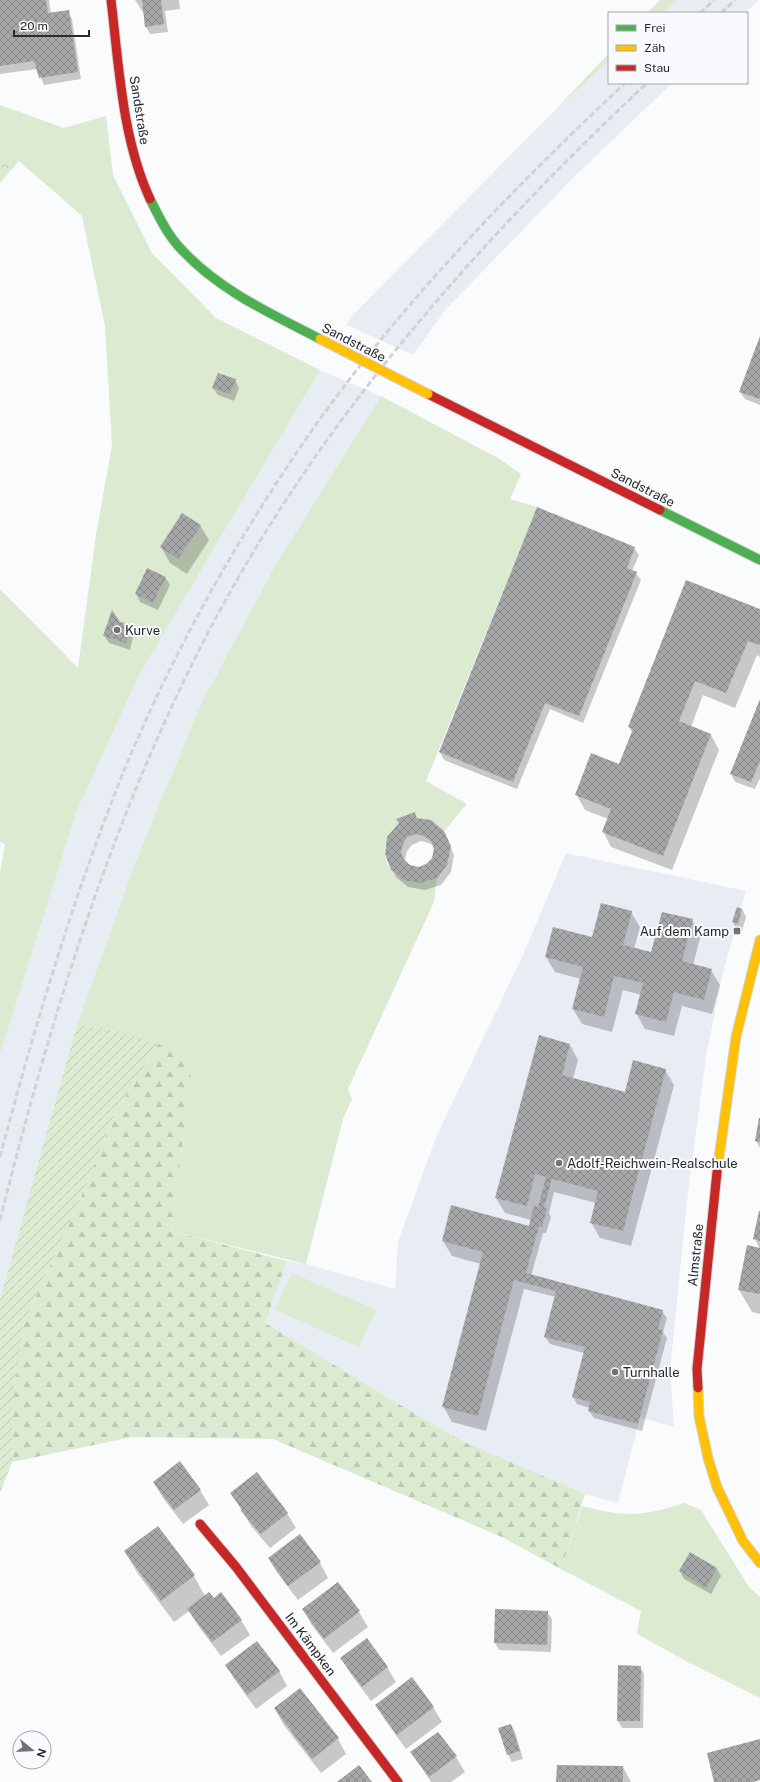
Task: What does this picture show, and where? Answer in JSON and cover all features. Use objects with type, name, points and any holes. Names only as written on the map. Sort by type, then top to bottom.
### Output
[{"type":"street","name":"Sandstraße","points":[[111,0],[129,133],[133,153],[143,186],[158,218],[179,247],[208,275],[233,292],[320,339],[760,560]]},
{"type":"street","name":"Almstraße","points":[[760,940],[736,1037],[717,1170],[697,1369],[699,1416],[708,1458],[717,1487],[743,1542],[760,1563]]},
{"type":"street","name":"Im Kämpken","points":[[200,1524],[236,1567],[398,1782]]},
{"type":"shaded area","points":[[677,0],[759,0],[746,12],[663,12]]},
{"type":"shaded area","points":[[608,62],[608,84],[671,84],[573,178],[446,309],[413,355],[347,325],[351,317],[558,107]]},
{"type":"shaded area","points":[[320,370],[381,396],[276,564],[201,704],[135,863],[77,1025],[0,1299],[0,1054],[76,813],[139,675]]},
{"type":"shaded area","name":"Adolf-Reichwein-Realschule","points":[[566,853],[746,891],[723,972],[706,1056],[688,1191],[670,1371],[674,1427],[640,1417],[618,1503],[585,1494],[464,1442],[265,1323],[287,1261],[306,1264],[395,1289],[398,1242],[437,1135],[523,955]]},
{"type":"green space","points":[[660,0],[677,0],[663,12],[648,12]]},
{"type":"green space","points":[[608,54],[608,62],[558,107]]},
{"type":"green space","points":[[0,105],[64,128],[106,116],[113,175],[152,253],[216,318],[320,370],[139,675],[76,813],[0,1054],[0,872],[5,844],[0,842],[0,589],[78,668],[96,535],[112,445],[105,326],[82,216],[19,161],[0,154]]},
{"type":"green space","points":[[0,154],[19,161],[0,183]]},
{"type":"green space","points":[[381,396],[498,458],[521,474],[510,499],[537,507],[426,781],[467,804],[444,831],[431,820],[416,818],[415,813],[396,819],[399,823],[388,839],[386,845],[385,857],[387,863],[392,871],[403,880],[437,878],[434,902],[348,1089],[352,1099],[343,1119],[306,1264],[171,1231],[191,1077],[182,1054],[120,1031],[77,1025],[135,863],[201,704],[276,564]]},
{"type":"green space","points":[[77,1025],[120,1031],[158,1044],[115,1113],[77,1206],[24,1323],[13,1397],[12,1462],[0,1493],[0,1299]]},
{"type":"green space","points":[[158,1044],[182,1054],[189,1061],[191,1077],[171,1231],[287,1261],[265,1323],[464,1442],[585,1494],[561,1569],[504,1538],[273,1439],[132,1437],[12,1462],[13,1397],[24,1323],[77,1206],[115,1113]]},
{"type":"green space","points":[[292,1273],[376,1310],[359,1347],[275,1310]]},
{"type":"green space","points":[[684,1503],[701,1510],[749,1587],[760,1597],[760,1698],[688,1662],[637,1634],[641,1611],[561,1569],[582,1506],[622,1514],[633,1514],[656,1511]]},
{"type":"building","points":[[0,0],[46,0],[48,13],[69,10],[78,72],[39,78],[34,61],[0,66]]},
{"type":"building","points":[[142,0],[161,0],[164,24],[145,27]]},
{"type":"building","points":[[760,336],[760,399],[739,392]]},
{"type":"building","points":[[218,373],[236,379],[230,394],[212,388]]},
{"type":"building","points":[[537,507],[635,547],[627,568],[637,572],[579,716],[545,703],[513,782],[439,752]]},
{"type":"building","points":[[182,513],[201,525],[178,559],[160,547]]},
{"type":"building","points":[[147,568],[166,577],[153,603],[135,594]]},
{"type":"building","points":[[686,580],[760,609],[760,645],[748,641],[726,693],[695,681],[679,721],[711,734],[663,856],[602,832],[611,809],[575,795],[591,753],[619,764],[633,729],[628,727]]},
{"type":"building","name":"Kurve","points":[[112,610],[120,622],[131,624],[126,643],[103,636]]},
{"type":"building","points":[[760,699],[760,761],[751,782],[730,774]]},
{"type":"building","points":[[415,812],[416,818],[431,820],[444,831],[451,846],[447,865],[437,878],[420,883],[403,880],[391,870],[385,854],[387,837],[399,823],[396,819]],"holes":[[[416,834],[424,836],[431,841],[434,849],[432,858],[426,864],[419,867],[410,865],[404,860],[401,852],[403,844],[407,837]]]},
{"type":"building","points":[[601,903],[632,911],[623,945],[651,952],[662,912],[693,919],[682,961],[712,969],[704,1000],[674,992],[666,1022],[635,1014],[643,983],[614,976],[604,1017],[572,1009],[583,967],[545,957],[553,927],[592,937]]},
{"type":"building","points":[[737,907],[742,909],[738,924],[732,922]]},
{"type":"building","points":[[539,1035],[570,1044],[562,1075],[625,1092],[633,1060],[666,1069],[623,1231],[590,1223],[598,1191],[552,1179],[544,1208],[547,1209],[542,1227],[539,1226],[526,1273],[663,1310],[658,1329],[663,1330],[638,1424],[588,1411],[590,1402],[572,1397],[585,1347],[544,1337],[556,1291],[514,1280],[478,1416],[442,1407],[483,1252],[442,1241],[451,1205],[529,1226],[534,1206],[538,1207],[546,1177],[535,1174],[527,1206],[495,1198]]},
{"type":"building","points":[[760,1118],[760,1142],[755,1141]]},
{"type":"building","points":[[760,1211],[760,1241],[753,1239]]},
{"type":"building","points":[[747,1245],[760,1248],[760,1294],[738,1290]]},
{"type":"building","points":[[180,1461],[201,1490],[174,1510],[153,1482]]},
{"type":"building","points":[[257,1472],[288,1513],[261,1534],[241,1511],[242,1509],[230,1493]]},
{"type":"building","points":[[158,1526],[195,1575],[161,1601],[124,1551]]},
{"type":"building","points":[[300,1534],[321,1562],[288,1586],[268,1558]]},
{"type":"building","points":[[690,1552],[717,1568],[706,1588],[679,1571]]},
{"type":"building","points":[[338,1582],[360,1611],[324,1639],[302,1609]]},
{"type":"building","points":[[209,1592],[214,1598],[221,1592],[242,1620],[212,1642],[187,1609]]},
{"type":"building","points":[[495,1609],[548,1611],[547,1645],[494,1643]]},
{"type":"building","points":[[367,1638],[388,1667],[362,1687],[340,1658]]},
{"type":"building","points":[[257,1641],[280,1671],[247,1695],[225,1665]]},
{"type":"building","points":[[618,1665],[641,1666],[640,1721],[617,1721]]},
{"type":"building","points":[[412,1677],[434,1707],[397,1735],[375,1705]]},
{"type":"building","points":[[300,1688],[339,1738],[312,1759],[274,1708]]},
{"type":"building","points":[[511,1724],[520,1751],[507,1755],[498,1728]]},
{"type":"building","points":[[438,1732],[457,1756],[429,1777],[410,1752]]},
{"type":"building","points":[[760,1739],[760,1780],[753,1782],[714,1782],[707,1753]]},
{"type":"building","points":[[359,1765],[372,1782],[337,1782]]},
{"type":"building","points":[[557,1765],[623,1766],[623,1782],[556,1782]]},
{"type":"railway","points":[[701,12],[714,0]]},
{"type":"railway","points":[[722,12],[735,0]]},
{"type":"railway","points":[[0,1157],[53,971],[100,833],[117,788],[154,702],[196,618],[219,577],[293,458],[329,407],[407,308],[491,215],[624,84]]},
{"type":"railway","points":[[0,1220],[63,993],[87,918],[114,845],[143,772],[175,700],[210,629],[253,552],[300,478],[351,407],[406,338],[463,271],[522,207],[646,84]]},
{"type":"traffic: fast","points":[[150,199],[172,239],[197,265],[230,290],[265,311],[320,339]]},
{"type":"traffic: fast","points":[[660,510],[760,560]]},
{"type":"traffic: slow","points":[[320,339],[428,394]]},
{"type":"traffic: slow","points":[[717,1172],[736,1037],[760,940]]},
{"type":"traffic: slow","points":[[698,1388],[699,1416],[708,1458],[717,1487],[743,1541],[760,1563]]},
{"type":"traffic: jam","points":[[111,0],[119,76],[127,127],[133,151],[150,199]]},
{"type":"traffic: jam","points":[[428,394],[660,510]]},
{"type":"traffic: jam","points":[[698,1388],[697,1369],[717,1172]]},
{"type":"traffic: jam","points":[[200,1524],[236,1567],[398,1782]]},
{"type":"place","name":"Kurve","points":[[117,630]]},
{"type":"place","name":"Auf dem Kamp","points":[[737,931]]},
{"type":"place","name":"Adolf-Reichwein-Realschule","points":[[559,1163]]},
{"type":"place","name":"Turnhalle","points":[[615,1372]]}]
